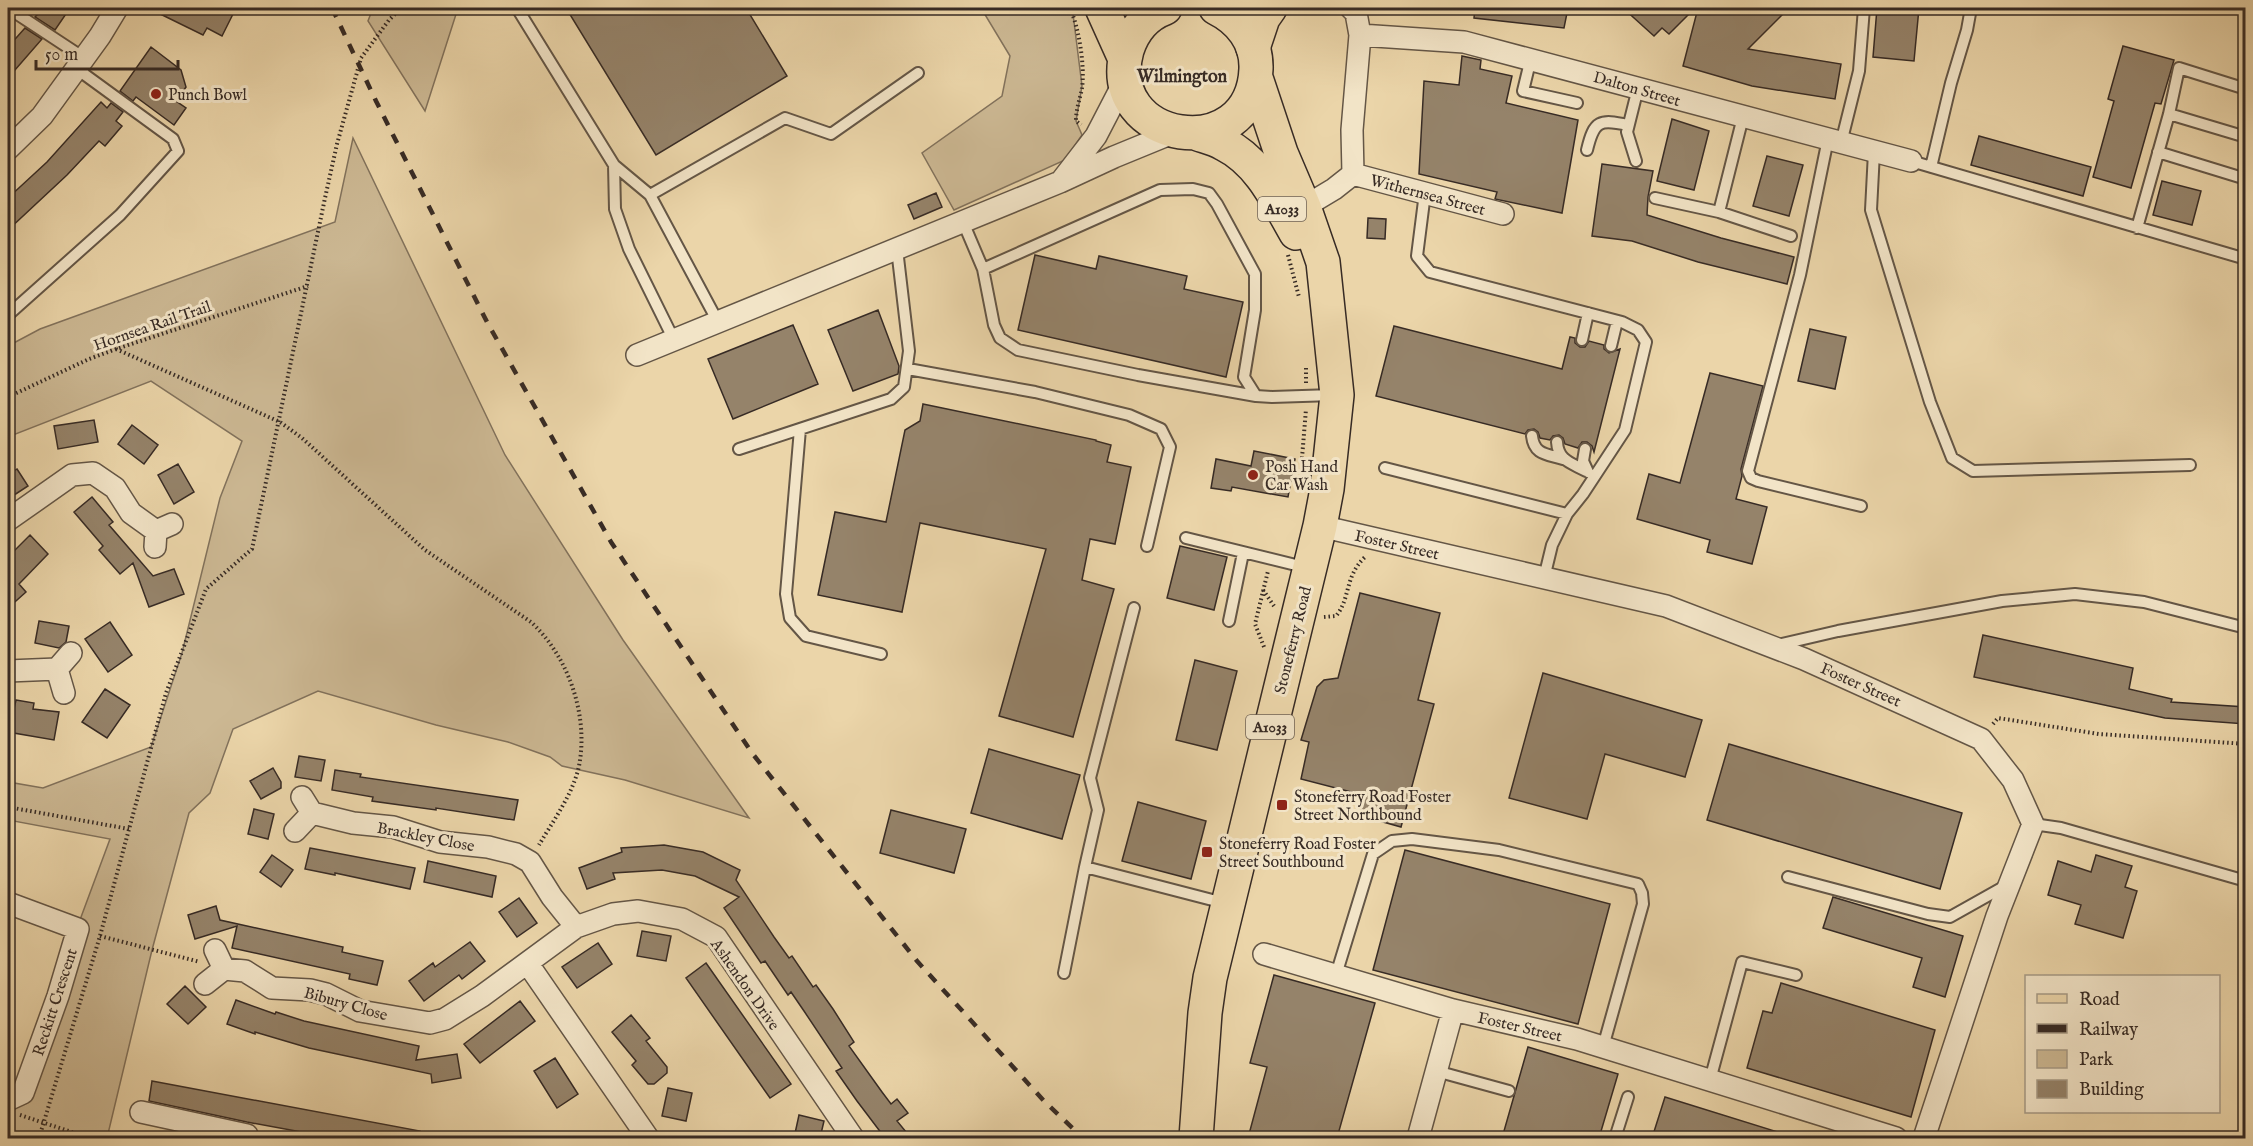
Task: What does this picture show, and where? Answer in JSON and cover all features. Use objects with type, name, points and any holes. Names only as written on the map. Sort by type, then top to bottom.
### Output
[{"type":"main road","name":"Stoneferry Road","points":[[1102,8],[1125,70],[1131,98],[1142,113],[1157,125],[1224,143],[1245,158],[1267,182],[1303,246],[1329,316]]},
{"type":"main road","points":[[1125,70],[1130,40],[1141,23],[1165,8]]},
{"type":"main road","name":"Stoneferry Road","points":[[1196,1138],[1205,1013],[1210,978],[1310,568],[1327,489],[1321,395],[1329,316],[1323,262],[1304,207],[1281,153],[1245,31],[1233,18],[1216,8]]},
{"type":"main road","points":[[1186,133],[1219,128],[1236,116],[1249,98],[1263,18],[1270,8]]},
{"type":"street","points":[[8,149],[42,116],[117,8]]},
{"type":"street","points":[[1304,207],[1334,189],[1353,174],[1352,130],[1360,35],[1356,13],[1351,8]]},
{"type":"street","name":"Dalton Street","points":[[1360,35],[1464,42],[1911,161]]},
{"type":"street","points":[[1060,182],[1096,136],[1125,70]]},
{"type":"street","points":[[637,355],[1060,182],[1114,157],[1186,133]]},
{"type":"street","name":"Withernsea Street","points":[[1353,174],[1503,214]]},
{"type":"street","points":[[8,520],[72,476],[93,473],[115,488],[131,513],[161,534]]},
{"type":"street","name":"Foster Street","points":[[1320,526],[1666,606],[1804,659],[1981,739],[2013,780],[2032,824]]},
{"type":"street","points":[[8,671],[57,669],[71,653]]},
{"type":"street","points":[[57,669],[64,693]]},
{"type":"street","name":"Brackley Close","points":[[296,831],[307,805],[353,823],[393,826],[440,842],[488,847],[516,854],[530,862]]},
{"type":"street","points":[[1924,1138],[2032,824]]},
{"type":"street","points":[[530,862],[552,897],[576,927]]},
{"type":"street","points":[[8,903],[78,929]]},
{"type":"street","name":"Ashendon Drive","points":[[528,964],[576,927],[613,914],[638,911],[682,919],[716,937],[853,1138]]},
{"type":"street","name":"Reckitt Crescent","points":[[8,1100],[23,1093],[58,996],[78,929]]},
{"type":"street","points":[[205,984],[224,969],[214,950]]},
{"type":"street","name":"Foster Street","points":[[1264,954],[1453,1010],[1603,1047],[1896,1138]]},
{"type":"street","points":[[528,964],[648,1138]]},
{"type":"street","name":"Bibury Close","points":[[224,969],[245,971],[272,988],[310,990],[326,994],[360,1011],[430,1023],[446,1019],[528,964]]},
{"type":"street","points":[[1418,1138],[1453,1010]]},
{"type":"street","points":[[141,1112],[247,1135],[246,1138]]},
{"type":"lane","points":[[8,8],[173,139],[178,151],[120,215],[8,315]]},
{"type":"lane","points":[[517,8],[614,165],[650,195],[718,322]]},
{"type":"lane","points":[[1861,506],[1758,481],[1750,477],[1748,471],[1835,141],[1859,71],[1864,8]]},
{"type":"lane","points":[[1931,167],[1971,8]]},
{"type":"lane","points":[[1531,58],[1523,91],[1577,103]]},
{"type":"lane","points":[[2137,228],[2169,114],[2179,68],[2246,89]]},
{"type":"lane","points":[[650,195],[785,118],[831,134],[918,73]]},
{"type":"lane","points":[[1636,161],[1627,132],[1638,88]]},
{"type":"lane","points":[[2169,114],[2246,137]]},
{"type":"lane","points":[[1719,212],[1743,117]]},
{"type":"lane","points":[[1587,150],[1591,132],[1599,123],[1608,121],[1628,125]]},
{"type":"lane","points":[[1875,152],[1870,210],[1930,402],[1952,458],[1973,471],[2190,465]]},
{"type":"lane","points":[[2158,152],[2246,179]]},
{"type":"lane","points":[[1911,161],[2246,259]]},
{"type":"lane","points":[[614,165],[615,209],[629,249],[674,340]]},
{"type":"lane","points":[[983,269],[1160,190],[1193,189],[1209,193],[1255,274],[1255,310],[1244,377],[1256,396]]},
{"type":"lane","points":[[1425,193],[1417,256],[1430,272],[1617,321],[1638,330],[1646,342],[1625,430],[1590,474],[1583,494],[1567,514],[1552,545],[1544,578]]},
{"type":"lane","points":[[1655,198],[1719,212],[1791,236]]},
{"type":"lane","points":[[963,222],[983,269],[994,325],[1000,338],[1018,350],[1137,375],[1256,396],[1321,395]]},
{"type":"lane","points":[[739,450],[891,399],[904,387],[909,351],[897,249]]},
{"type":"lane","points":[[1582,340],[1588,313]]},
{"type":"lane","points":[[1611,346],[1617,321]]},
{"type":"lane","points":[[908,369],[1035,393],[1129,415],[1161,429],[1170,447],[1147,546]]},
{"type":"lane","points":[[800,429],[786,594],[790,618],[806,636],[881,654]]},
{"type":"lane","points":[[1532,436],[1533,446],[1538,451],[1563,459],[1590,474]]},
{"type":"lane","points":[[1557,442],[1557,452],[1563,459]]},
{"type":"lane","points":[[1585,449],[1583,461],[1590,474]]},
{"type":"lane","points":[[1385,468],[1567,514]]},
{"type":"lane","points":[[1186,538],[1310,568]]},
{"type":"lane","points":[[1228,621],[1244,553]]},
{"type":"lane","points":[[1772,646],[1838,631],[2001,601],[2075,594],[2144,602],[2246,628]]},
{"type":"lane","points":[[1064,973],[1098,810],[1090,778],[1134,608]]},
{"type":"lane","points":[[2032,824],[2061,828],[2246,881]]},
{"type":"lane","points":[[1336,975],[1373,854],[1392,841],[1412,839],[1499,850],[1638,884],[1643,904],[1603,1047]]},
{"type":"lane","points":[[1085,867],[1227,904]]},
{"type":"lane","points":[[1788,877],[1928,914],[1950,917],[2010,883]]},
{"type":"lane","points":[[1710,1080],[1742,962],[1796,975]]},
{"type":"lane","points":[[1436,1071],[1509,1091]]},
{"type":"lane","points":[[1614,1138],[1628,1097]]},
{"type":"path","points":[[39,1138],[100,936],[166,693],[206,589],[252,549],[337,144],[361,58],[389,20],[401,8]]},
{"type":"path","points":[[1070,8],[1082,62],[1082,86],[1076,121],[1096,136]]},
{"type":"path","points":[[1287,251],[1300,301]]},
{"type":"path","name":"Hornsea Rail Trail","points":[[8,397],[89,359],[309,285]]},
{"type":"path","points":[[116,349],[280,422],[302,438],[425,550],[531,622],[555,649],[572,685],[577,708],[580,734],[579,766],[570,790],[530,862]]},
{"type":"path","points":[[1302,466],[1321,395],[1306,363]]},
{"type":"path","points":[[1263,589],[1275,609],[1325,617],[1336,616],[1341,610],[1352,573],[1369,554]]},
{"type":"path","points":[[1264,648],[1255,624],[1266,573],[1277,561]]},
{"type":"path","points":[[1981,739],[1998,718],[2099,734],[2246,744]]},
{"type":"path","points":[[8,807],[129,829]]},
{"type":"path","points":[[78,929],[224,969]]},
{"type":"path","points":[[8,1100],[9,1111],[90,1138]]},
{"type":"green space","points":[[373,8],[458,8],[425,111],[368,21]]},
{"type":"green space","points":[[981,8],[1070,8],[1073,14],[1082,86],[1076,121],[1082,135],[1065,160],[954,210],[922,153],[1002,96],[1010,56]]},
{"type":"green space","points":[[353,138],[505,455],[623,640],[749,818],[625,780],[562,766],[550,757],[508,742],[436,725],[318,691],[233,729],[210,793],[189,813],[152,950],[107,1138],[8,1138],[9,1111],[110,839],[8,820],[8,782],[43,788],[151,747],[182,653],[220,498],[242,441],[151,381],[8,437],[8,346],[40,329],[335,222]]},
{"type":"building","points":[[44,8],[70,8],[55,30],[35,17]]},
{"type":"building","points":[[148,8],[236,8],[222,36],[207,28],[203,35]]},
{"type":"building","points":[[566,8],[746,8],[787,76],[656,155]]},
{"type":"building","points":[[1475,8],[1568,8],[1564,28],[1474,18]]},
{"type":"building","points":[[1623,8],[1695,8],[1669,34],[1662,28],[1654,36]]},
{"type":"building","points":[[1698,8],[1789,8],[1748,49],[1841,64],[1835,99],[1752,86],[1683,66]]},
{"type":"building","points":[[1877,8],[1919,8],[1914,61],[1873,57]]},
{"type":"building","points":[[25,28],[42,39],[8,78],[8,47]]},
{"type":"building","points":[[2123,46],[2174,60],[2161,104],[2155,103],[2131,188],[2093,177],[2114,101],[2108,99]]},
{"type":"building","name":"Punch Bowl","points":[[151,47],[181,70],[186,87],[176,101],[186,108],[174,125],[136,97],[133,101],[120,91]]},
{"type":"building","points":[[1462,56],[1481,60],[1480,69],[1512,76],[1506,103],[1578,120],[1562,213],[1495,199],[1497,192],[1419,174],[1424,81],[1459,85]]},
{"type":"building","points":[[101,102],[107,108],[111,103],[123,112],[116,121],[122,126],[105,146],[99,141],[67,175],[8,230],[8,198],[47,162]]},
{"type":"building","points":[[1672,119],[1709,131],[1694,190],[1657,181]]},
{"type":"building","points":[[1979,136],[2091,167],[2083,196],[1971,165]]},
{"type":"building","points":[[1767,156],[1803,165],[1789,216],[1753,206]]},
{"type":"building","points":[[1602,164],[1653,171],[1647,215],[1794,257],[1787,284],[1698,262],[1632,241],[1592,236]]},
{"type":"building","points":[[2162,181],[2201,191],[2192,225],[2153,215]]},
{"type":"building","points":[[936,193],[942,207],[914,219],[908,205]]},
{"type":"building","points":[[1368,218],[1386,219],[1385,239],[1367,238]]},
{"type":"building","points":[[1035,255],[1096,269],[1099,256],[1187,276],[1184,289],[1243,302],[1226,377],[1018,330]]},
{"type":"building","points":[[878,310],[899,366],[898,374],[853,391],[828,330]]},
{"type":"building","points":[[793,325],[818,384],[733,419],[708,359]]},
{"type":"building","points":[[1394,326],[1562,369],[1570,337],[1575,338],[1575,343],[1580,347],[1585,347],[1589,341],[1604,345],[1604,349],[1609,353],[1620,349],[1594,452],[1592,446],[1587,442],[1582,442],[1578,448],[1565,444],[1559,435],[1553,436],[1550,440],[1540,438],[1534,429],[1528,430],[1525,434],[1376,396]]},
{"type":"building","points":[[1810,329],[1846,337],[1835,389],[1798,381]]},
{"type":"building","points":[[1710,373],[1763,386],[1741,469],[1742,476],[1736,499],[1767,507],[1752,564],[1707,552],[1710,540],[1637,519],[1649,474],[1680,483]]},
{"type":"building","points":[[923,404],[1096,440],[1111,445],[1107,462],[1131,467],[1115,544],[1090,539],[1082,580],[1114,589],[1073,737],[999,716],[1046,549],[920,523],[902,612],[818,595],[835,512],[886,522],[905,430],[920,421]]},
{"type":"building","points":[[94,420],[98,442],[58,449],[54,426]]},
{"type":"building","points":[[132,425],[158,445],[144,464],[118,444]]},
{"type":"building","name":"Posh Hand Car Wash","points":[[1254,451],[1295,459],[1288,497],[1232,487],[1231,491],[1211,488],[1216,459],[1251,466]]},
{"type":"building","points":[[178,464],[194,492],[174,504],[158,475]]},
{"type":"building","points":[[17,469],[28,486],[8,499],[8,475]]},
{"type":"building","points":[[92,497],[113,522],[109,525],[153,576],[174,569],[184,594],[149,607],[133,563],[120,574],[99,550],[103,546],[74,512]]},
{"type":"building","points":[[30,535],[48,554],[19,584],[26,592],[8,608],[8,557]]},
{"type":"building","points":[[1180,546],[1227,557],[1214,610],[1167,598]]},
{"type":"building","points":[[1360,593],[1440,613],[1418,700],[1434,704],[1401,827],[1358,815],[1363,795],[1301,779],[1309,742],[1301,740],[1317,687],[1324,680],[1338,678]]},
{"type":"building","points":[[39,621],[69,626],[66,642],[59,648],[35,643]]},
{"type":"building","points":[[110,622],[132,655],[108,672],[85,639]]},
{"type":"building","points":[[1983,635],[2133,668],[2129,689],[2172,699],[2171,702],[2246,707],[2246,724],[2165,718],[1974,677]]},
{"type":"building","points":[[1195,660],[1237,671],[1217,750],[1176,740]]},
{"type":"building","points":[[1543,673],[1702,720],[1685,777],[1605,754],[1587,819],[1509,798]]},
{"type":"building","points":[[105,689],[130,705],[107,738],[82,722]]},
{"type":"building","points":[[16,700],[34,703],[33,709],[59,712],[54,740],[8,732],[8,718],[12,718]]},
{"type":"building","points":[[1729,744],[1962,813],[1940,889],[1707,820]]},
{"type":"building","points":[[989,749],[1080,775],[1062,839],[971,813]]},
{"type":"building","points":[[299,756],[325,760],[321,781],[295,777]]},
{"type":"building","points":[[273,768],[281,782],[281,788],[261,799],[250,781]]},
{"type":"building","points":[[335,770],[361,774],[360,777],[518,800],[514,820],[372,801],[373,797],[332,790]]},
{"type":"building","points":[[1138,802],[1206,821],[1191,879],[1122,861]]},
{"type":"building","points":[[254,809],[274,814],[268,839],[248,834]]},
{"type":"building","points":[[891,810],[966,829],[954,873],[880,853]]},
{"type":"building","points":[[664,845],[703,852],[740,870],[736,880],[789,958],[792,956],[813,987],[816,985],[833,1009],[854,1042],[849,1046],[891,1104],[897,1099],[908,1113],[897,1121],[911,1138],[885,1138],[857,1101],[836,1071],[842,1068],[791,992],[788,995],[765,961],[761,963],[724,908],[739,897],[695,876],[662,870],[613,873],[615,879],[587,889],[579,868],[622,852],[621,848]]},
{"type":"building","points":[[310,848],[415,868],[410,889],[305,869]]},
{"type":"building","points":[[1405,850],[1610,904],[1578,1024],[1373,970]]},
{"type":"building","points":[[272,855],[293,870],[281,887],[260,872]]},
{"type":"building","points":[[2096,855],[2132,866],[2125,887],[2137,891],[2123,938],[2075,924],[2081,905],[2048,895],[2058,861],[2091,872]]},
{"type":"building","points":[[428,861],[496,876],[492,897],[424,882]]},
{"type":"building","points":[[1833,897],[1963,936],[1945,997],[1913,987],[1922,958],[1823,928]]},
{"type":"building","points":[[519,898],[537,923],[517,937],[499,912]]},
{"type":"building","points":[[216,906],[220,920],[343,947],[342,952],[383,961],[377,985],[349,979],[350,974],[232,948],[237,926],[195,939],[188,915]]},
{"type":"building","points":[[642,931],[671,936],[666,961],[637,956]]},
{"type":"building","points":[[470,942],[485,961],[462,979],[459,975],[424,1001],[409,981],[433,963],[435,967]]},
{"type":"building","points":[[598,943],[612,964],[577,988],[562,967]]},
{"type":"building","points":[[706,963],[791,1084],[770,1098],[686,978]]},
{"type":"building","points":[[1274,975],[1375,1003],[1337,1138],[1248,1138],[1267,1067],[1250,1063]]},
{"type":"building","points":[[1781,983],[1935,1030],[1911,1117],[1747,1068],[1763,1011],[1772,1013]]},
{"type":"building","points":[[185,986],[206,1007],[188,1024],[167,1004]]},
{"type":"building","points":[[236,1000],[275,1014],[276,1012],[304,1021],[419,1046],[416,1060],[457,1054],[461,1078],[432,1083],[431,1074],[309,1048],[255,1032],[255,1034],[227,1024]]},
{"type":"building","points":[[520,1001],[535,1021],[480,1063],[464,1044]]},
{"type":"building","points":[[631,1015],[650,1038],[646,1041],[667,1067],[667,1073],[654,1084],[648,1084],[632,1065],[636,1061],[612,1032]]},
{"type":"building","points":[[1528,1047],[1618,1074],[1599,1138],[1502,1138]]},
{"type":"building","points":[[555,1058],[578,1094],[557,1108],[534,1071]]},
{"type":"building","points":[[152,1081],[420,1131],[420,1138],[334,1138],[247,1122],[149,1101]]},
{"type":"building","points":[[668,1088],[692,1093],[686,1121],[662,1116]]},
{"type":"building","points":[[1665,1097],[1787,1135],[1787,1138],[1652,1138]]},
{"type":"building","points":[[799,1115],[824,1121],[820,1138],[794,1138]]},
{"type":"railway","points":[[332,8],[487,322],[611,542],[752,753],[917,961],[1044,1101],[1083,1138]]},
{"type":"place","name":"Punch Bowl","points":[[156,94]]},
{"type":"place","name":"Posh Hand Car Wash","points":[[1253,475]]},
{"type":"place","name":"Stoneferry Road Foster Street Northbound","points":[[1282,805]]},
{"type":"place","name":"Stoneferry Road Foster Street Southbound","points":[[1207,852]]},
{"type":"district","name":"Wilmington","points":[[1182,76]]}]
